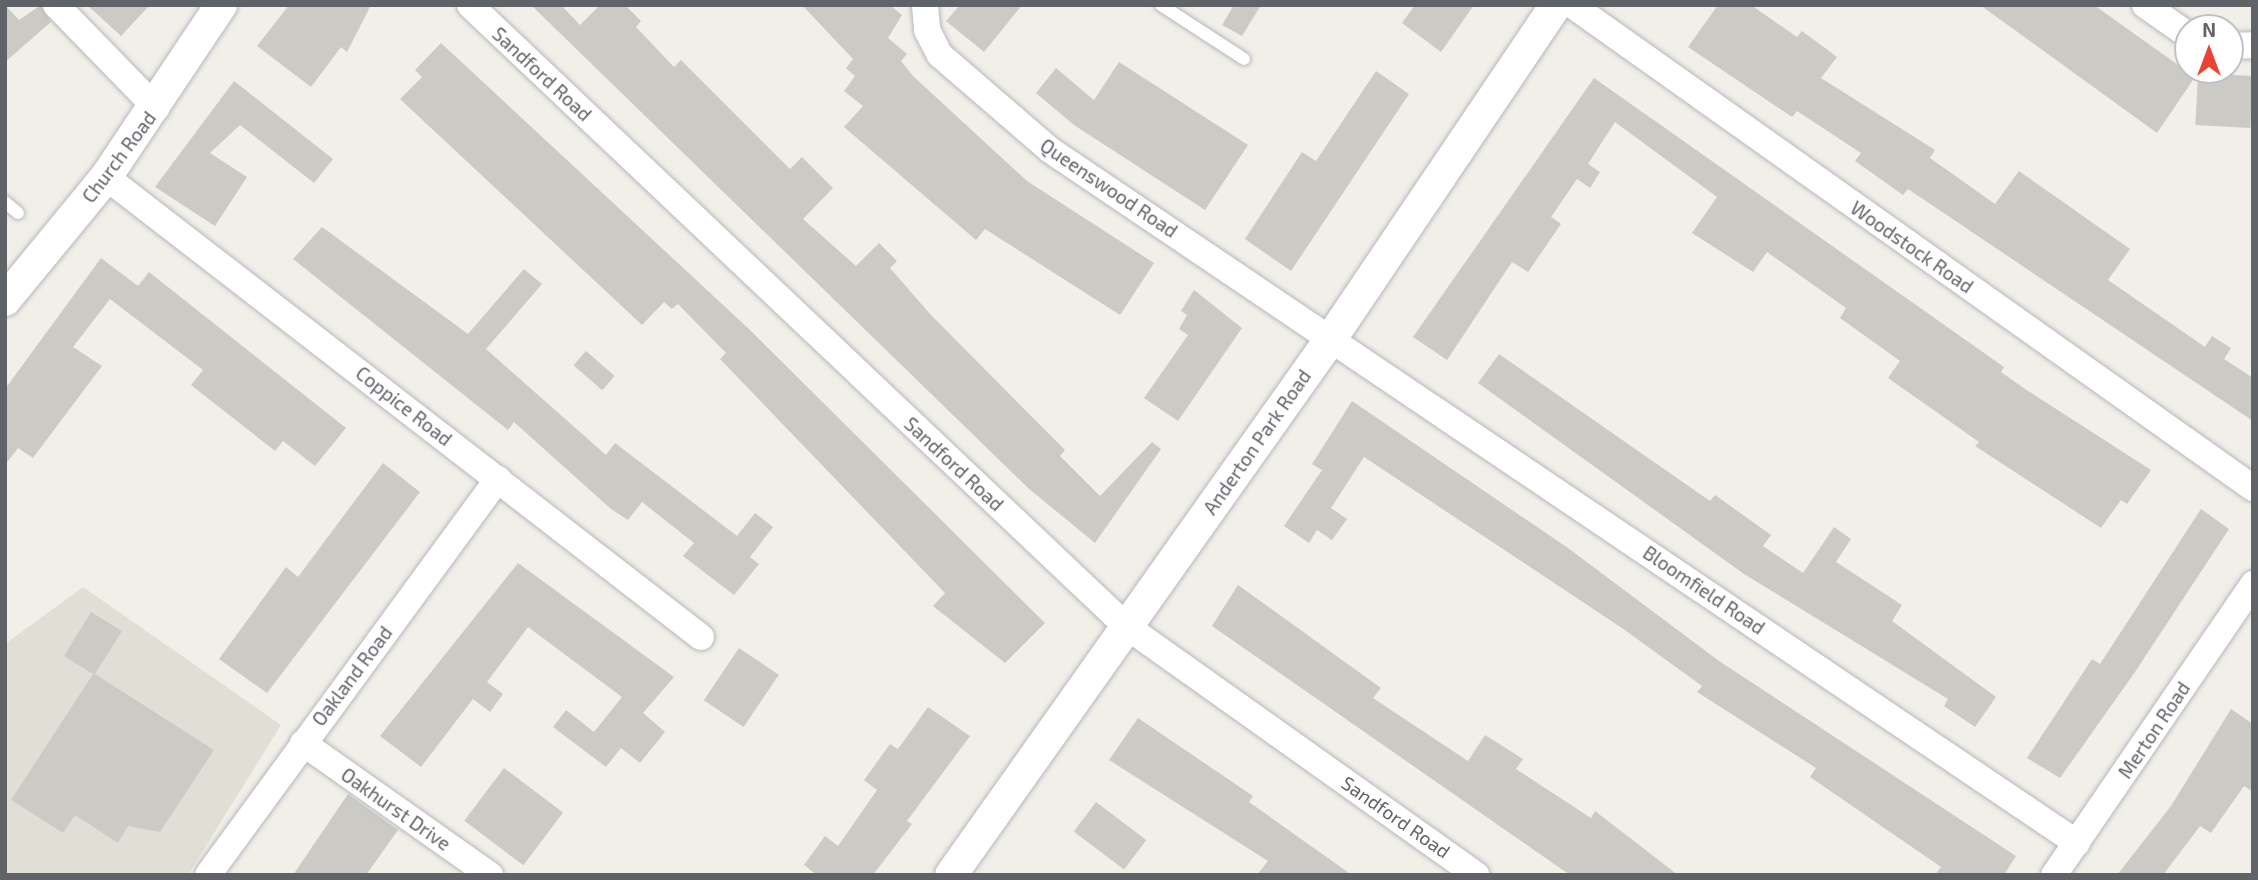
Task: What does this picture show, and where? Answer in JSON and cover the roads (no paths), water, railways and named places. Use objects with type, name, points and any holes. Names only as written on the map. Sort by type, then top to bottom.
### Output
[{"type":"street","points":[[56,5],[156,108]]},
{"type":"street","name":"Church Road","points":[[5,300],[106,177],[156,108],[221,5]]},
{"type":"street","name":"Sandford Road","points":[[470,5],[1126,626],[1477,875]]},
{"type":"street","name":"Queenswood Road","points":[[925,5],[926,30],[940,55],[1050,150],[1332,337]]},
{"type":"street","name":"Anderton Park Road","points":[[951,875],[1332,337],[1556,5]]},
{"type":"street","name":"Woodstock Road","points":[[1572,5],[2253,488]]},
{"type":"street","points":[[2145,5],[2174,25]]},
{"type":"street","name":"Coppice Road","points":[[106,177],[701,637]]},
{"type":"street","name":"Bloomfield Road","points":[[1332,337],[2077,843]]},
{"type":"street","name":"Oakland Road","points":[[208,875],[498,479]]},
{"type":"street","name":"Merton Road","points":[[2054,875],[2253,584]]},
{"type":"street","name":"Oakhurst Drive","points":[[303,743],[490,875]]},
{"type":"lane","points":[[1161,5],[1244,59]]},
{"type":"lane","points":[[5,202],[18,213]]}]
